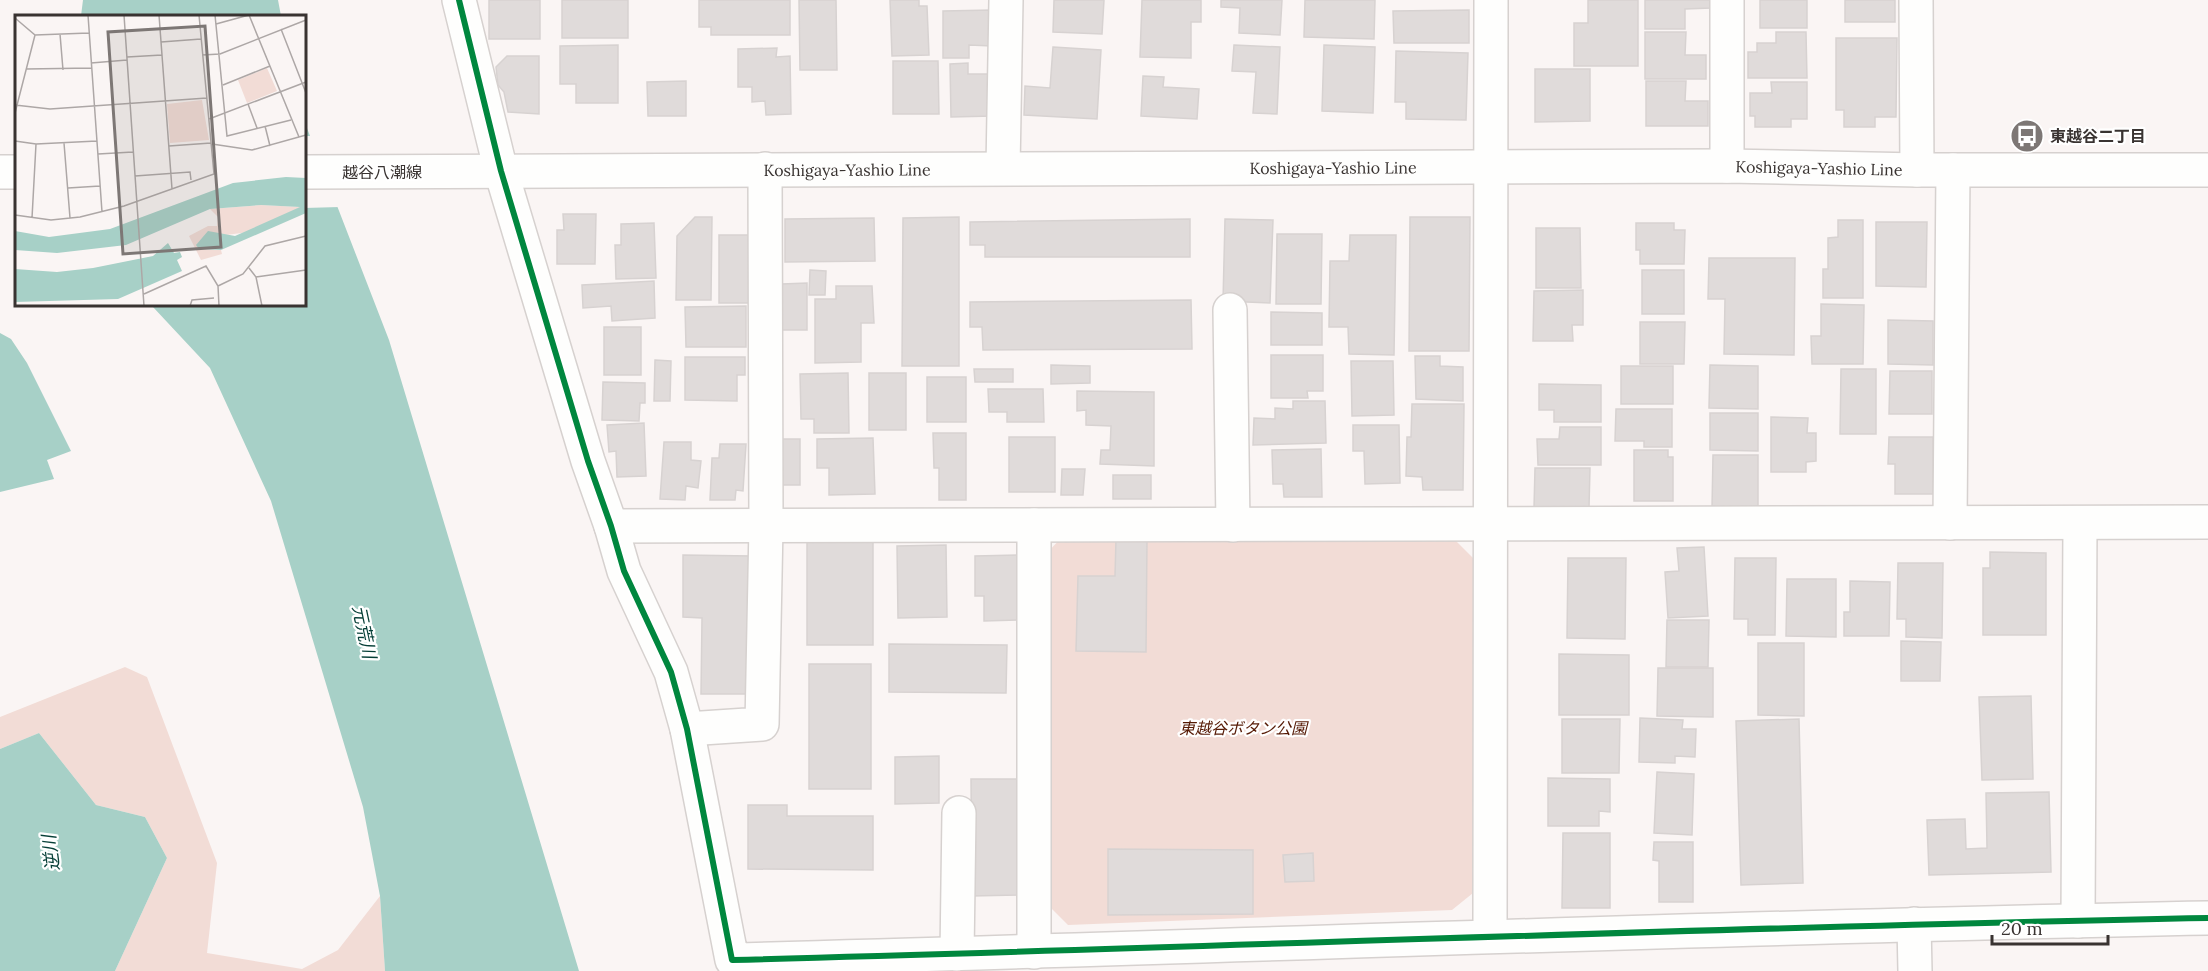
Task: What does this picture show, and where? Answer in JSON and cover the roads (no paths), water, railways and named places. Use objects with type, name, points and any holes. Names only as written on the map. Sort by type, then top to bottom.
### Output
[{"type":"street","points":[[459,0],[501,171],[588,461],[624,571],[671,672],[687,729],[732,960],[957,954],[1029,959],[1279,958],[1490,936],[2208,918]]},
{"type":"street","points":[[1003,168],[1006,0]]},
{"type":"street","points":[[1490,936],[1491,0]]},
{"type":"street","points":[[1727,0],[1727,166]]},
{"type":"street","points":[[1916,0],[1917,170]]},
{"type":"street","name":"Koshigaya-Yashio Line","points":[[459,171],[1003,168],[1492,169],[1727,166],[1917,170],[2208,170]]},
{"type":"street","points":[[687,729],[762,724],[766,525],[765,169]]},
{"type":"street","points":[[1950,523],[1953,170]]},
{"type":"street","name":"越谷八潮線","points":[[306,172],[459,171]]},
{"type":"street","points":[[1230,310],[1233,525]]},
{"type":"street","points":[[611,526],[2208,522]]},
{"type":"street","points":[[2078,921],[2080,523]]},
{"type":"street","points":[[1029,959],[1034,525]]},
{"type":"street","points":[[957,954],[959,813]]},
{"type":"street","points":[[1914,924],[1915,971]]},
{"type":"water","points":[[83,0],[278,0],[281,15],[81,15]]},
{"type":"water","name":"元荒川","points":[[306,126],[389,340],[579,971],[385,971],[380,896],[363,807],[271,501],[210,368],[153,307],[306,306]]},
{"type":"water","points":[[0,333],[11,339],[27,363],[71,451],[47,460],[54,479],[0,492]]},
{"type":"water","name":"逆川","points":[[39,733],[96,805],[145,817],[167,858],[115,971],[0,971],[0,749]]},
{"type":"place","name":"東越谷二丁目","points":[[2027,136]]},
{"type":"park label","name":"東越谷ボタン公園","points":[[1243,728]]}]
